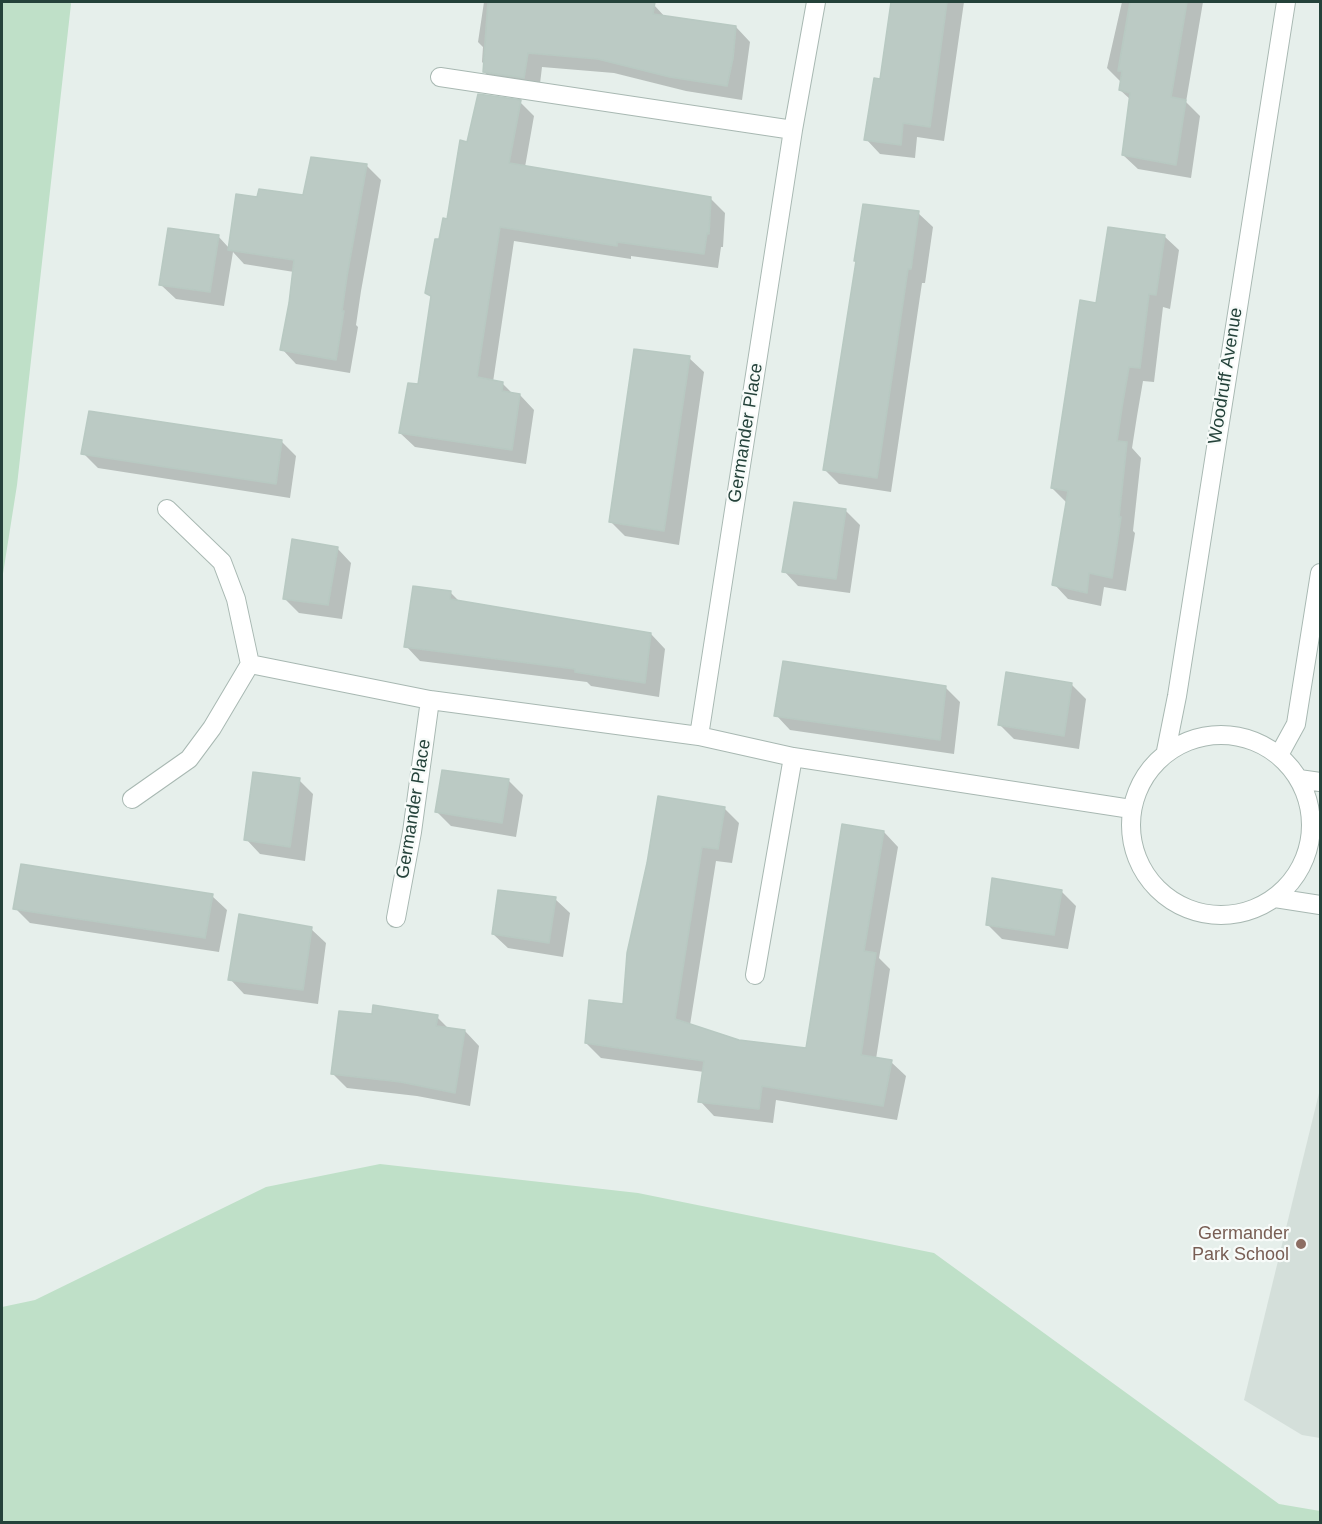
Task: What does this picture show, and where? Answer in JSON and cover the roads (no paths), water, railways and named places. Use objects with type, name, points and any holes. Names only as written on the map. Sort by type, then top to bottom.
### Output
[{"type":"street","name":"Germander Place","points":[[699,736],[793,130],[816,2]]},
{"type":"street","name":"Woodruff Avenue","points":[[1166,751],[1177,696],[1286,2]]},
{"type":"street","points":[[440,77],[793,130]]},
{"type":"street","points":[[132,799],[189,759],[212,728],[250,664],[236,599],[222,562],[167,509]]},
{"type":"street","points":[[1279,755],[1296,723],[1320,573]]},
{"type":"street","points":[[250,664],[430,700],[699,736],[793,757],[1131,809]]},
{"type":"street","name":"Germander Place","points":[[396,918],[412,832],[430,700]]},
{"type":"street","points":[[1220,733],[1252,739],[1279,755],[1299,779],[1311,814],[1310,845],[1297,875],[1275,898],[1251,911],[1219,916],[1188,910],[1161,894],[1141,870],[1130,835],[1131,809],[1144,775],[1166,751],[1189,739],[1220,733]]},
{"type":"street","points":[[755,975],[793,757]]},
{"type":"street","points":[[1299,779],[1320,782]]},
{"type":"street","points":[[1275,898],[1320,905]]},
{"type":"place","name":"Germander Park School","points":[[1301,1244]]}]
